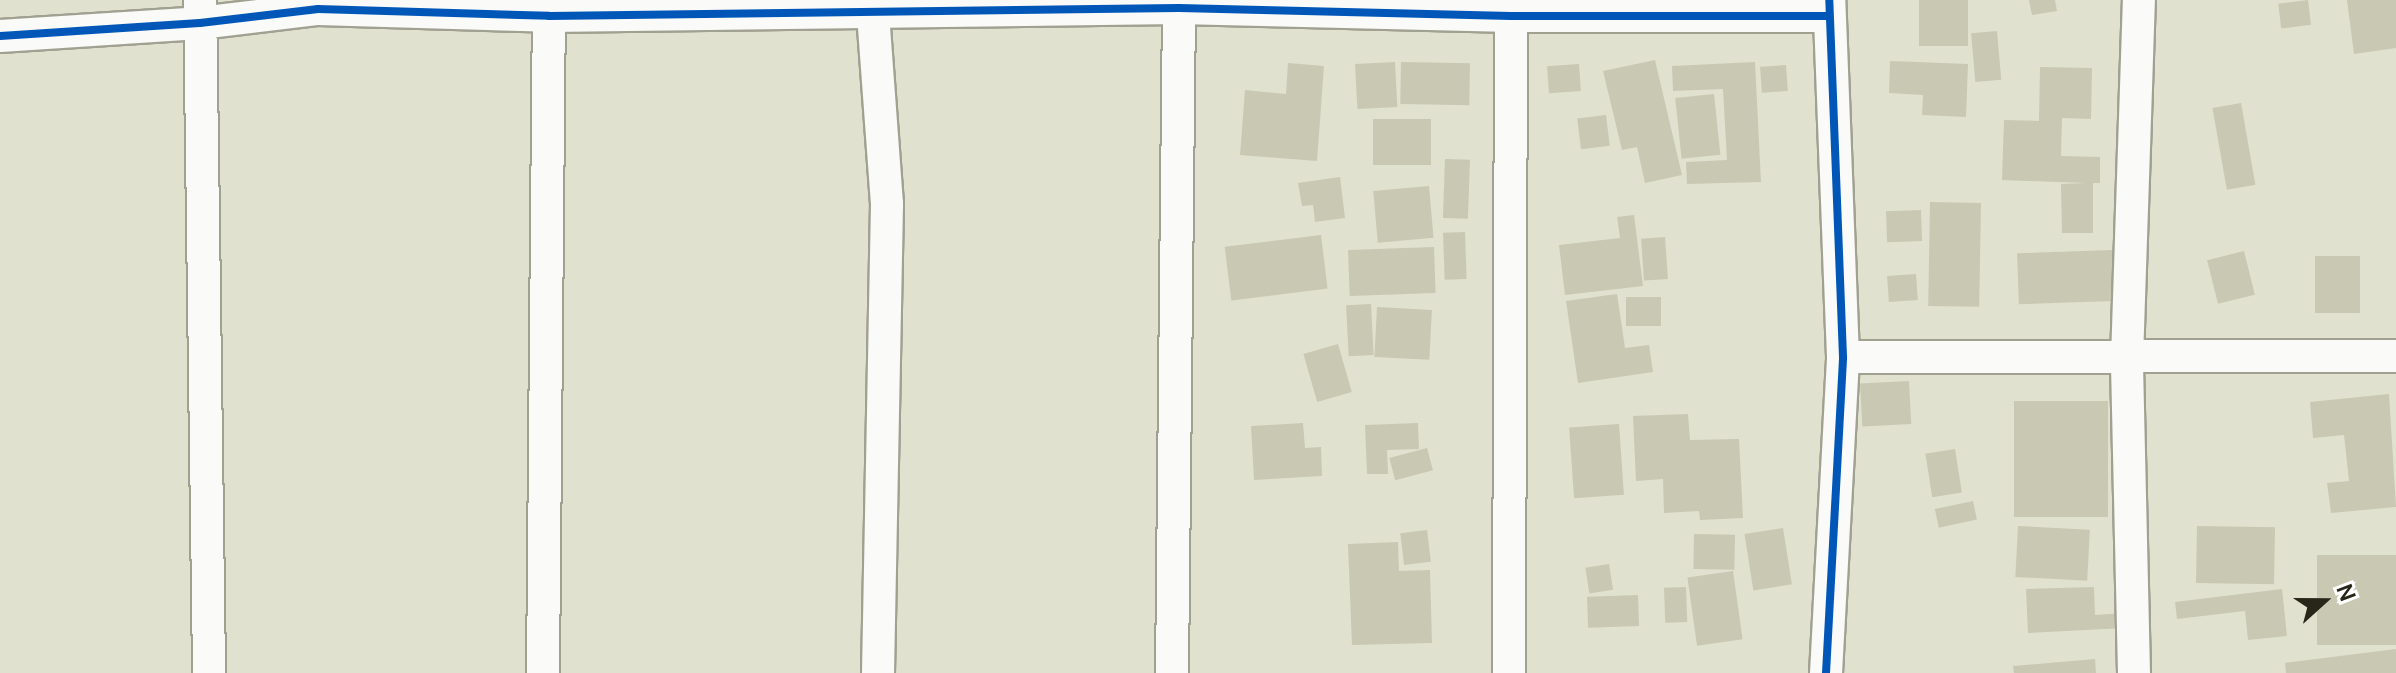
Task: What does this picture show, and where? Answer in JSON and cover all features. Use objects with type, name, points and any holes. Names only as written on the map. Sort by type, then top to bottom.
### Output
[{"type":"street","points":[[2134,673],[2127,359],[2139,0]]},
{"type":"street","points":[[1172,673],[1179,4]]},
{"type":"street","points":[[0,36],[200,12],[318,9],[1179,4],[1829,8],[1843,357],[1826,673]]},
{"type":"street","points":[[872,6],[887,204],[878,673]]},
{"type":"street","points":[[543,673],[549,8]]},
{"type":"street","points":[[1509,673],[1511,8]]},
{"type":"street","points":[[200,12],[209,673]]},
{"type":"street","points":[[1843,357],[2127,359],[2396,356]]},
{"type":"building","points":[[1919,0],[1968,0],[1968,46],[1919,46]]},
{"type":"building","points":[[2029,0],[2055,0],[2057,11],[2032,15]]},
{"type":"building","points":[[2308,0],[2311,25],[2281,28],[2278,4]]},
{"type":"building","points":[[2347,0],[2396,0],[2396,48],[2354,54]]},
{"type":"building","points":[[1997,31],[2001,80],[1975,82],[1971,33]]},
{"type":"building","points":[[1655,60],[1682,175],[1645,183],[1637,147],[1622,150],[1603,71]]},
{"type":"building","points":[[1890,61],[1968,64],[1966,117],[1922,115],[1923,95],[1889,93]]},
{"type":"building","points":[[1395,62],[1397,107],[1357,109],[1355,64]]},
{"type":"building","points":[[1401,62],[1470,63],[1469,105],[1400,104]]},
{"type":"building","points":[[1755,62],[1761,182],[1687,184],[1686,162],[1727,160],[1723,89],[1673,91],[1672,66]]},
{"type":"building","points":[[1288,63],[1324,66],[1317,161],[1240,155],[1245,90],[1286,94]]},
{"type":"building","points":[[1579,64],[1581,91],[1549,93],[1547,66]]},
{"type":"building","points":[[1786,65],[1788,91],[1762,93],[1760,67]]},
{"type":"building","points":[[2040,67],[2092,68],[2091,119],[2062,118],[2061,156],[2100,157],[2100,183],[2093,183],[2093,233],[2062,233],[2061,184],[2086,183],[2002,180],[2004,120],[2039,121]]},
{"type":"building","points":[[1714,94],[1720,155],[1682,159],[1675,98]]},
{"type":"building","points":[[2241,103],[2255,185],[2227,190],[2212,108]]},
{"type":"building","points":[[1606,115],[1610,146],[1581,149],[1577,119]]},
{"type":"building","points":[[1373,119],[1431,119],[1431,165],[1373,165]]},
{"type":"building","points":[[1445,159],[1470,160],[1468,219],[1443,218]]},
{"type":"building","points":[[1340,177],[1345,218],[1315,222],[1313,205],[1302,206],[1298,183]]},
{"type":"building","points":[[1429,186],[1434,238],[1378,243],[1373,191]]},
{"type":"building","points":[[1930,202],[1981,203],[1979,307],[1928,306]]},
{"type":"building","points":[[1921,210],[1922,241],[1887,242],[1886,211]]},
{"type":"building","points":[[1634,215],[1643,286],[1565,295],[1559,245],[1620,238],[1617,217]]},
{"type":"building","points":[[1465,232],[1467,279],[1445,280],[1443,233]]},
{"type":"building","points":[[1321,235],[1328,289],[1231,300],[1225,247]]},
{"type":"building","points":[[1665,237],[1668,279],[1644,281],[1641,239]]},
{"type":"building","points":[[1434,247],[1436,293],[1350,296],[1348,250]]},
{"type":"building","points":[[2112,250],[2114,301],[2019,304],[2017,253]]},
{"type":"building","points":[[2244,251],[2255,295],[2218,304],[2207,260]]},
{"type":"building","points":[[2315,256],[2360,256],[2360,313],[2315,313]]},
{"type":"building","points":[[1916,274],[1918,300],[1889,302],[1887,276]]},
{"type":"building","points":[[1617,294],[1625,348],[1649,345],[1653,372],[1578,383],[1566,301]]},
{"type":"building","points":[[1626,297],[1661,297],[1661,326],[1626,326]]},
{"type":"building","points":[[1371,304],[1374,355],[1349,356],[1346,305]]},
{"type":"building","points":[[1377,307],[1432,310],[1429,360],[1374,357]]},
{"type":"building","points":[[1338,344],[1352,392],[1317,402],[1303,354]]},
{"type":"building","points":[[1909,381],[1911,424],[1862,427],[1860,384]]},
{"type":"building","points":[[2389,394],[2396,507],[2331,513],[2327,483],[2349,481],[2344,435],[2313,438],[2310,402]]},
{"type":"building","points":[[2014,401],[2108,401],[2108,517],[2014,517]]},
{"type":"building","points":[[1688,414],[1690,440],[1739,439],[1743,518],[1700,520],[1699,511],[1664,513],[1663,479],[1636,481],[1633,416]]},
{"type":"building","points":[[1303,423],[1305,448],[1321,447],[1322,476],[1254,480],[1251,426]]},
{"type":"building","points":[[1418,423],[1419,449],[1387,450],[1388,474],[1367,474],[1365,425]]},
{"type":"building","points":[[1619,424],[1624,495],[1574,498],[1569,427]]},
{"type":"building","points":[[1427,448],[1433,470],[1395,480],[1389,458]]},
{"type":"building","points":[[1955,449],[1962,492],[1932,497],[1925,454]]},
{"type":"building","points":[[1973,501],[1977,520],[1939,528],[1935,509]]},
{"type":"building","points":[[2018,526],[2090,530],[2087,581],[2015,577]]},
{"type":"building","points":[[2197,526],[2275,527],[2274,584],[2196,583]]},
{"type":"building","points":[[1783,528],[1792,584],[1753,590],[1744,534]]},
{"type":"building","points":[[1427,530],[1431,562],[1404,565],[1400,533]]},
{"type":"building","points":[[1694,534],[1735,535],[1734,570],[1693,569]]},
{"type":"building","points":[[1398,542],[1399,571],[1430,570],[1432,643],[1352,645],[1348,544]]},
{"type":"building","points":[[2317,555],[2396,555],[2396,645],[2317,645]]},
{"type":"building","points":[[1609,564],[1613,590],[1589,593],[1585,568]]},
{"type":"building","points":[[1733,571],[1743,639],[1697,646],[1687,577]]},
{"type":"building","points":[[1686,587],[1687,622],[1665,623],[1664,588]]},
{"type":"building","points":[[2094,587],[2095,615],[2124,613],[2125,628],[2028,633],[2026,589]]},
{"type":"building","points":[[2282,589],[2287,636],[2248,640],[2245,611],[2177,619],[2175,602]]},
{"type":"building","points":[[1638,595],[1639,626],[1588,628],[1587,597]]},
{"type":"building","points":[[2396,649],[2396,673],[2286,673],[2285,663]]},
{"type":"building","points":[[2095,659],[2096,673],[2014,673],[2013,666]]},
{"type":"cycle path","points":[[1826,673],[1843,357],[1829,0]]},
{"type":"cycle path","points":[[0,36],[200,23],[318,9],[549,16],[1179,8],[1511,16],[1829,16]]}]
